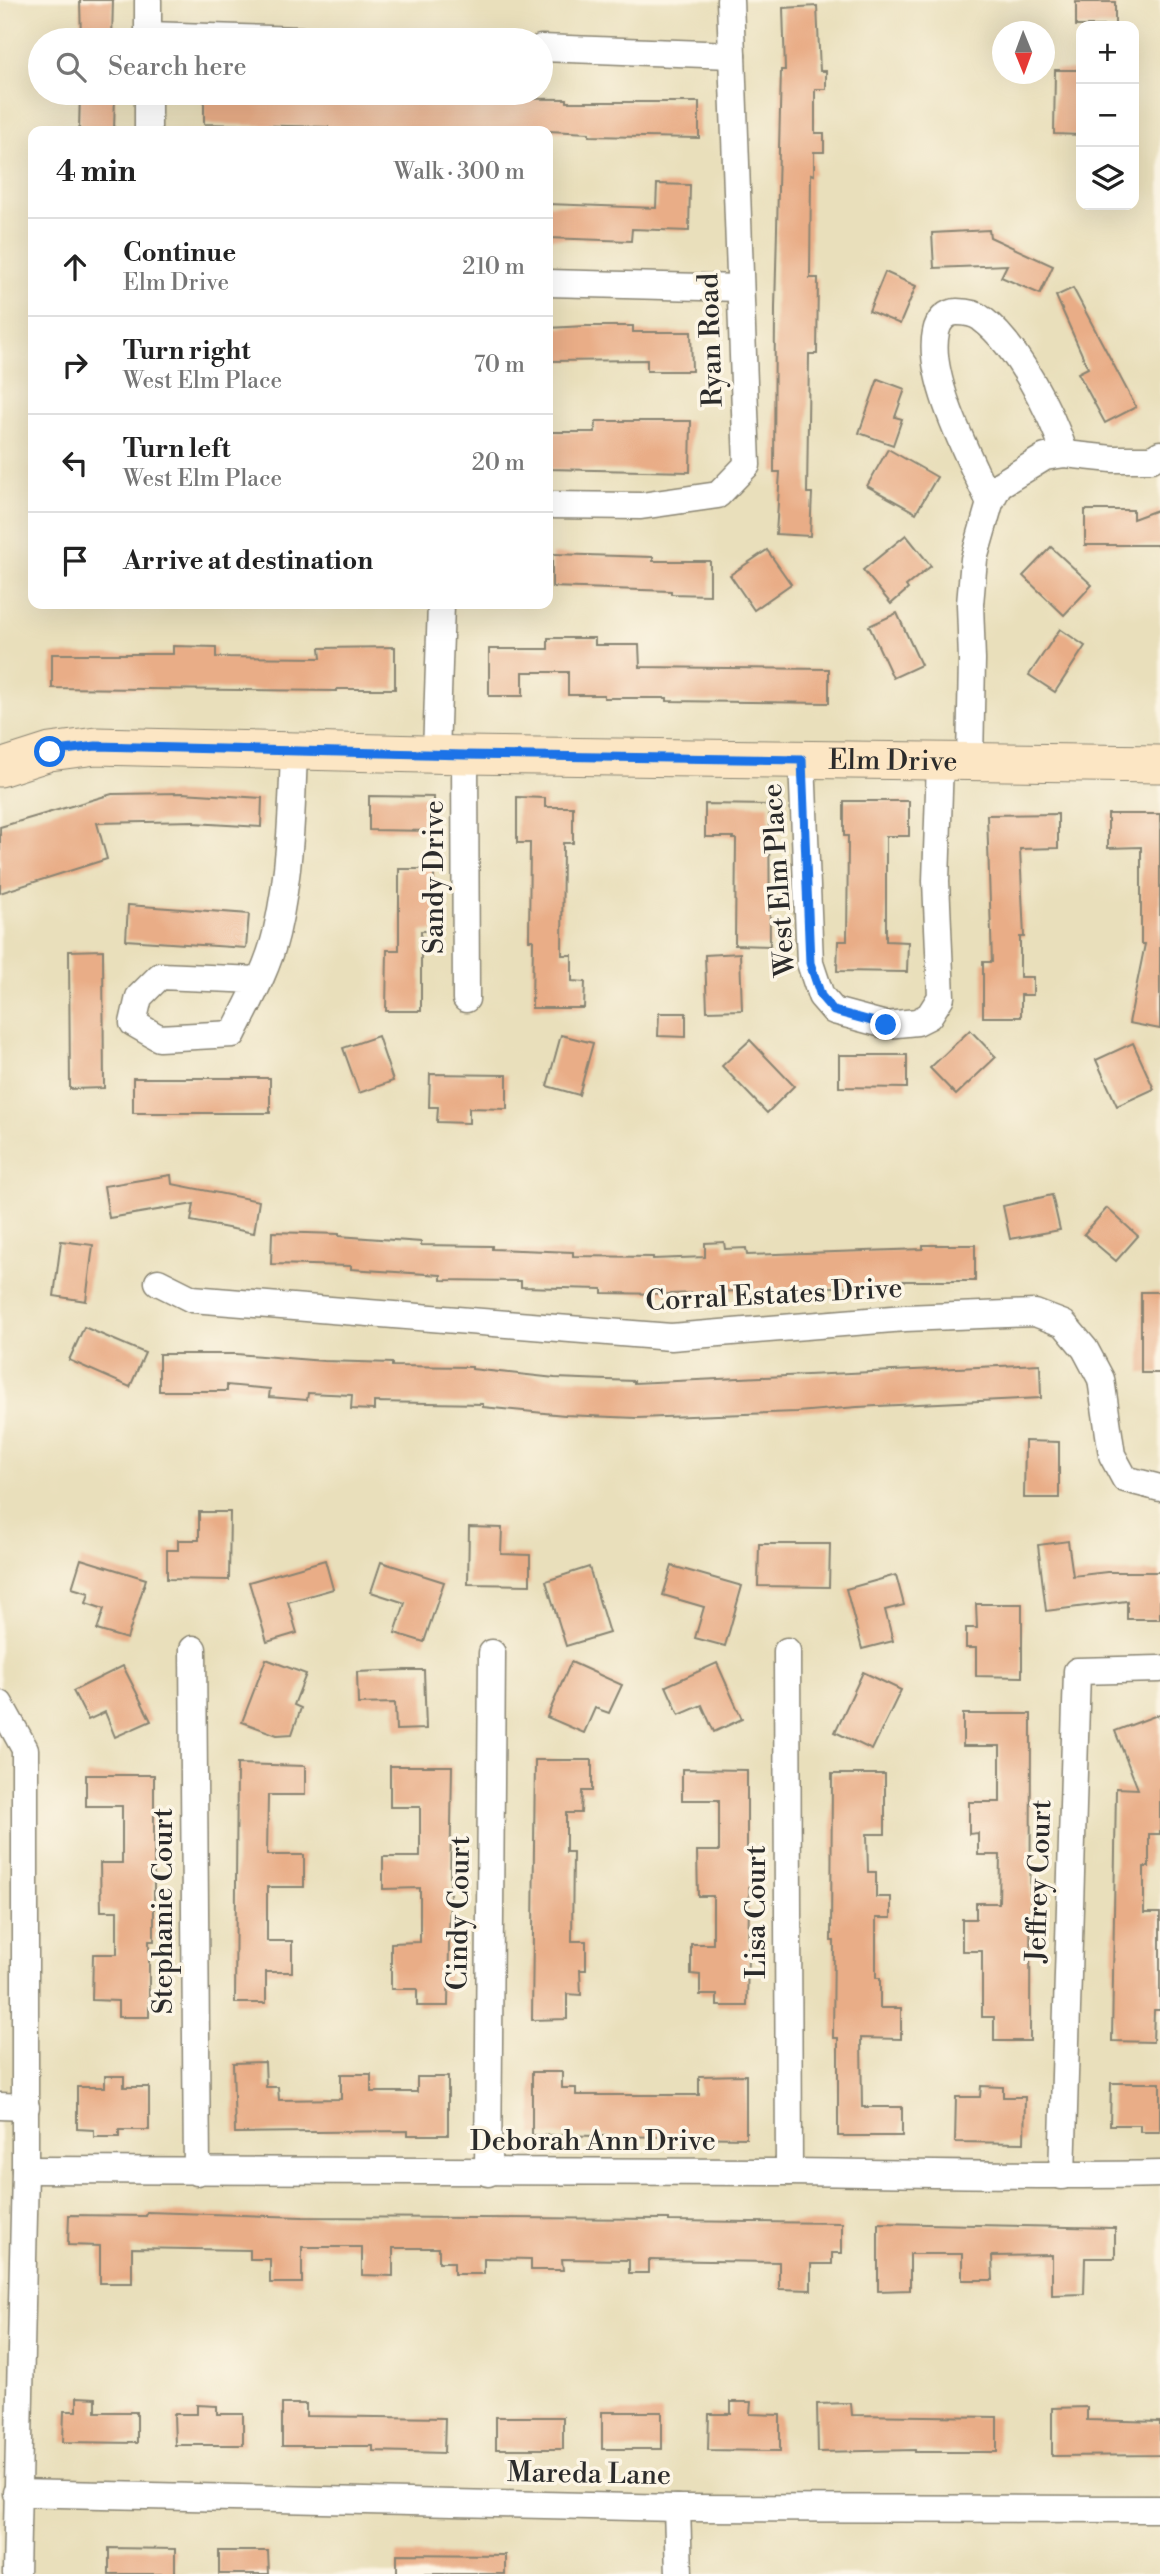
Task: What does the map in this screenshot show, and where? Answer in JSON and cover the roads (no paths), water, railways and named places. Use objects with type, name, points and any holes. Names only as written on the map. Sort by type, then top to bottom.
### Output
[{"type":"street","points":[[148,0],[148,28]]},
{"type":"street","name":"Ryan Road","points":[[553,505],[641,506],[718,495],[747,465],[730,0]]},
{"type":"street","points":[[553,48],[732,55]]},
{"type":"street","points":[[148,105],[148,126]]},
{"type":"street","points":[[553,283],[740,288]]},
{"type":"street","points":[[990,503],[949,413],[941,382],[936,355],[936,331],[942,318],[951,312],[969,313],[982,318],[1000,337],[1020,362],[1057,429],[1065,454]]},
{"type":"street","points":[[990,503],[999,485],[1045,457],[1065,454],[1152,460],[1160,454]]},
{"type":"street","name":"West Elm Place","points":[[802,760],[810,963],[821,996],[834,1011],[886,1025],[916,1022],[929,1016],[941,998],[936,881],[972,660],[970,604],[974,559],[990,503]]},
{"type":"street","name":"Sandy Drive","points":[[441,609],[466,999]]},
{"type":"street","name":"Elm Drive","points":[[0,768],[50,752],[96,746],[451,755],[1160,764]]},
{"type":"street","points":[[258,980],[276,936],[286,872],[294,751]]},
{"type":"street","name":"Corral Estates Drive","points":[[158,1282],[192,1299],[671,1337],[905,1318],[1035,1313],[1064,1324],[1085,1349],[1101,1379],[1112,1455],[1125,1479],[1160,1488]]},
{"type":"street","name":"Stephanie Court","points":[[193,1649],[197,2172]]},
{"type":"street","name":"Lisa Court","points":[[787,1651],[789,2172]]},
{"type":"street","name":"Cindy Court","points":[[488,2173],[492,1653]]},
{"type":"street","name":"Jeffrey Court","points":[[1062,2176],[1077,1671],[1160,1669]]},
{"type":"street","points":[[0,1704],[25,1749],[13,2107],[25,2170],[16,2574]]},
{"type":"street","name":"Deborah Ann Drive","points":[[25,2170],[789,2172],[1062,2176],[1160,2174]]},
{"type":"street","name":"Mareda Lane","points":[[16,2493],[677,2508],[1160,2509]]},
{"type":"street","points":[[677,2508],[679,2574]]}]
